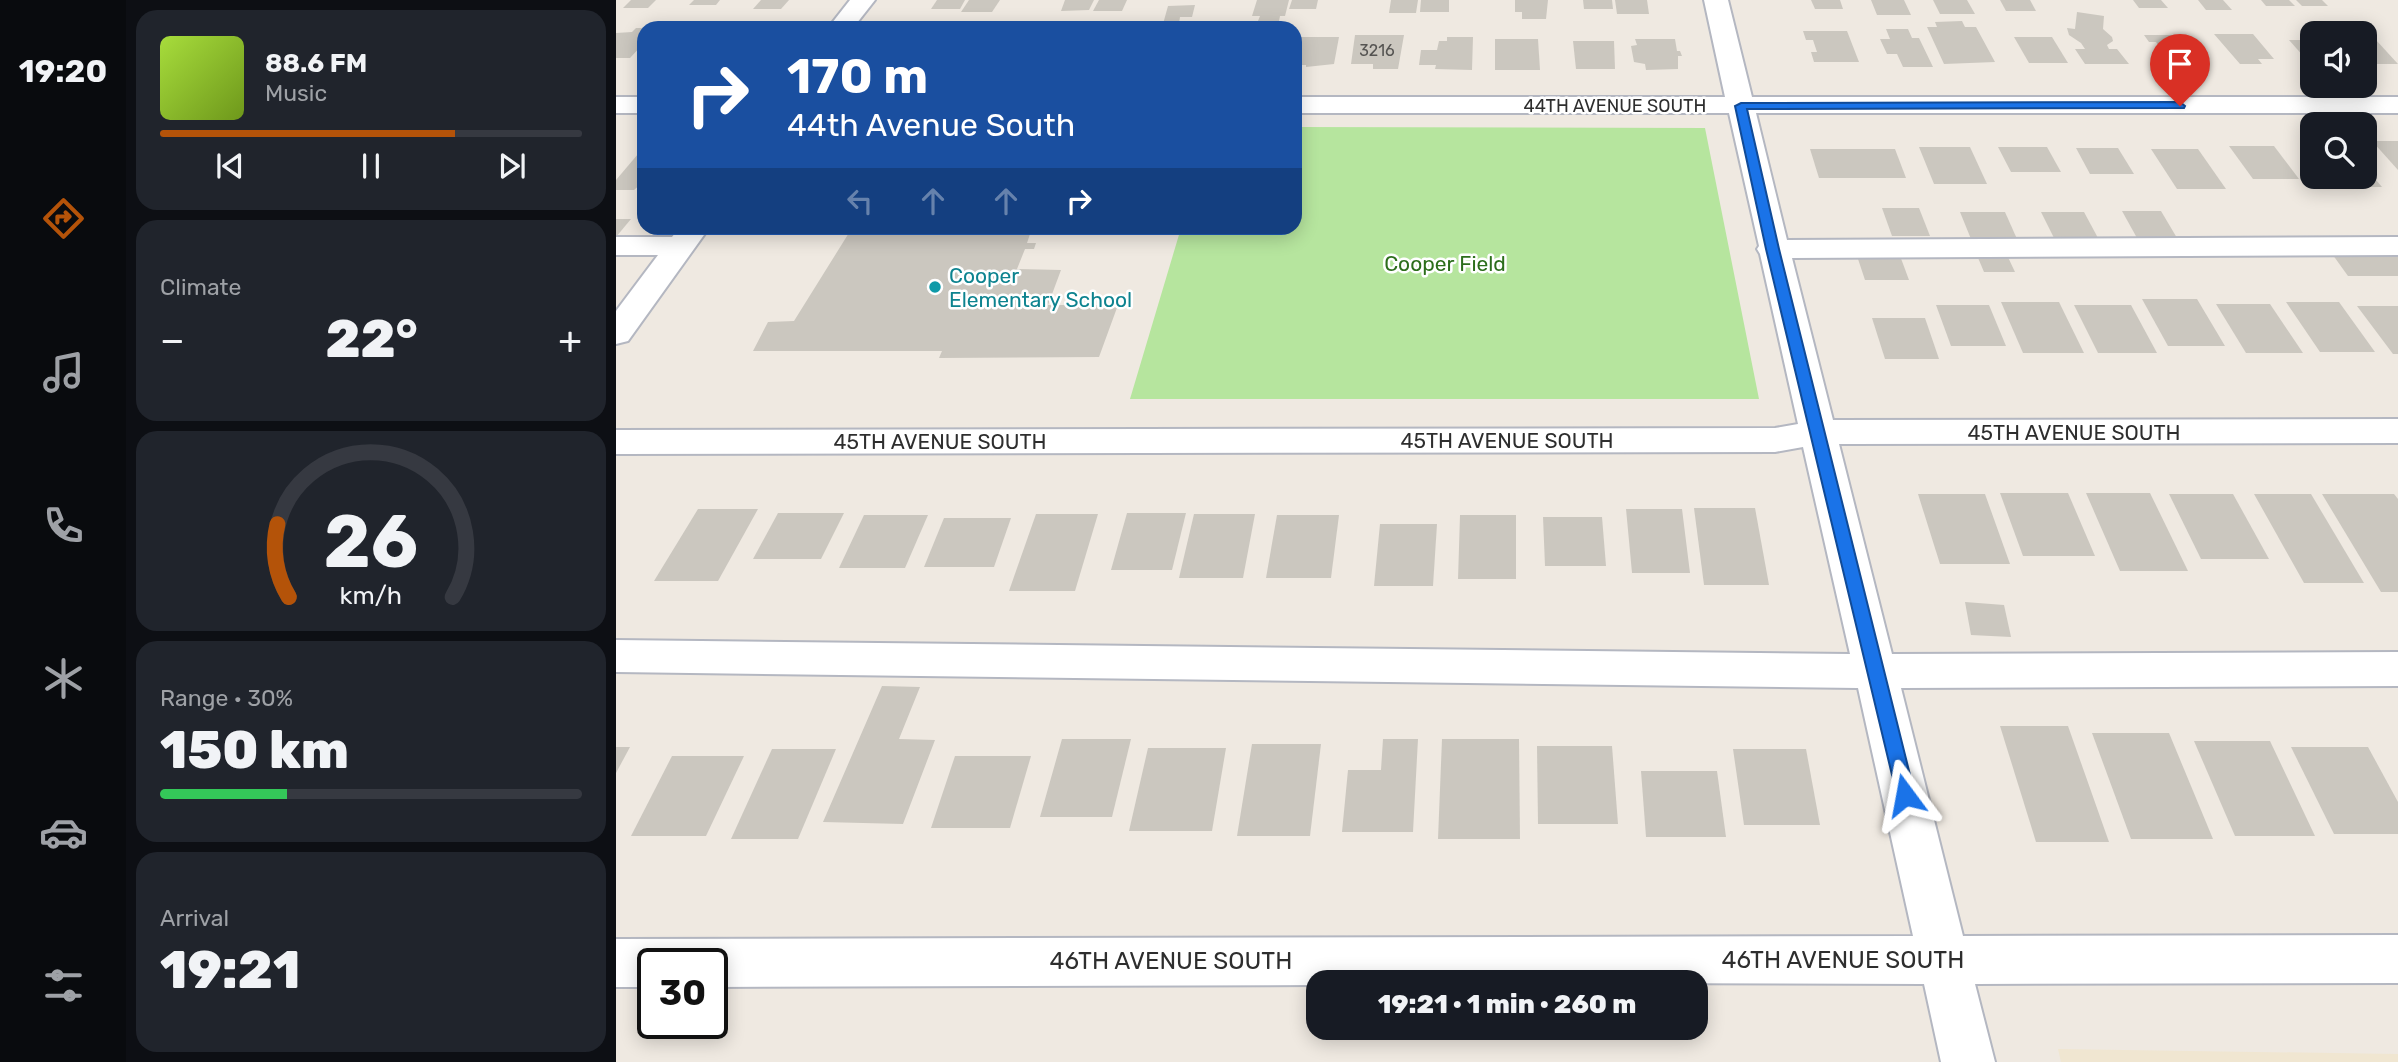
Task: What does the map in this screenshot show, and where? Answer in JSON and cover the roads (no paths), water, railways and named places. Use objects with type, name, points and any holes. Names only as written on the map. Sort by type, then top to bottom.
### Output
[{"type":"street","points":[[846,21],[863,0]]},
{"type":"street","points":[[1716,0],[1772,249],[1819,432],[1968,1062]]},
{"type":"street","points":[[616,105],[637,105]]},
{"type":"street","name":"44TH AVENUE SOUTH","points":[[1302,105],[2398,106]]},
{"type":"street","points":[[616,246],[687,237]]},
{"type":"street","points":[[616,334],[687,237]]},
{"type":"street","points":[[1772,249],[2398,246]]},
{"type":"street","name":"45TH AVENUE SOUTH","points":[[616,442],[1775,440],[1819,432],[2398,431]]},
{"type":"street","points":[[616,656],[1876,671],[2398,668]]},
{"type":"street","name":"46TH AVENUE SOUTH","points":[[616,963],[2398,959]]},
{"type":"place","name":"Cooper Elementary School","points":[[935,287]]},
{"type":"park label","name":"Cooper Field","points":[[1445,263]]}]
